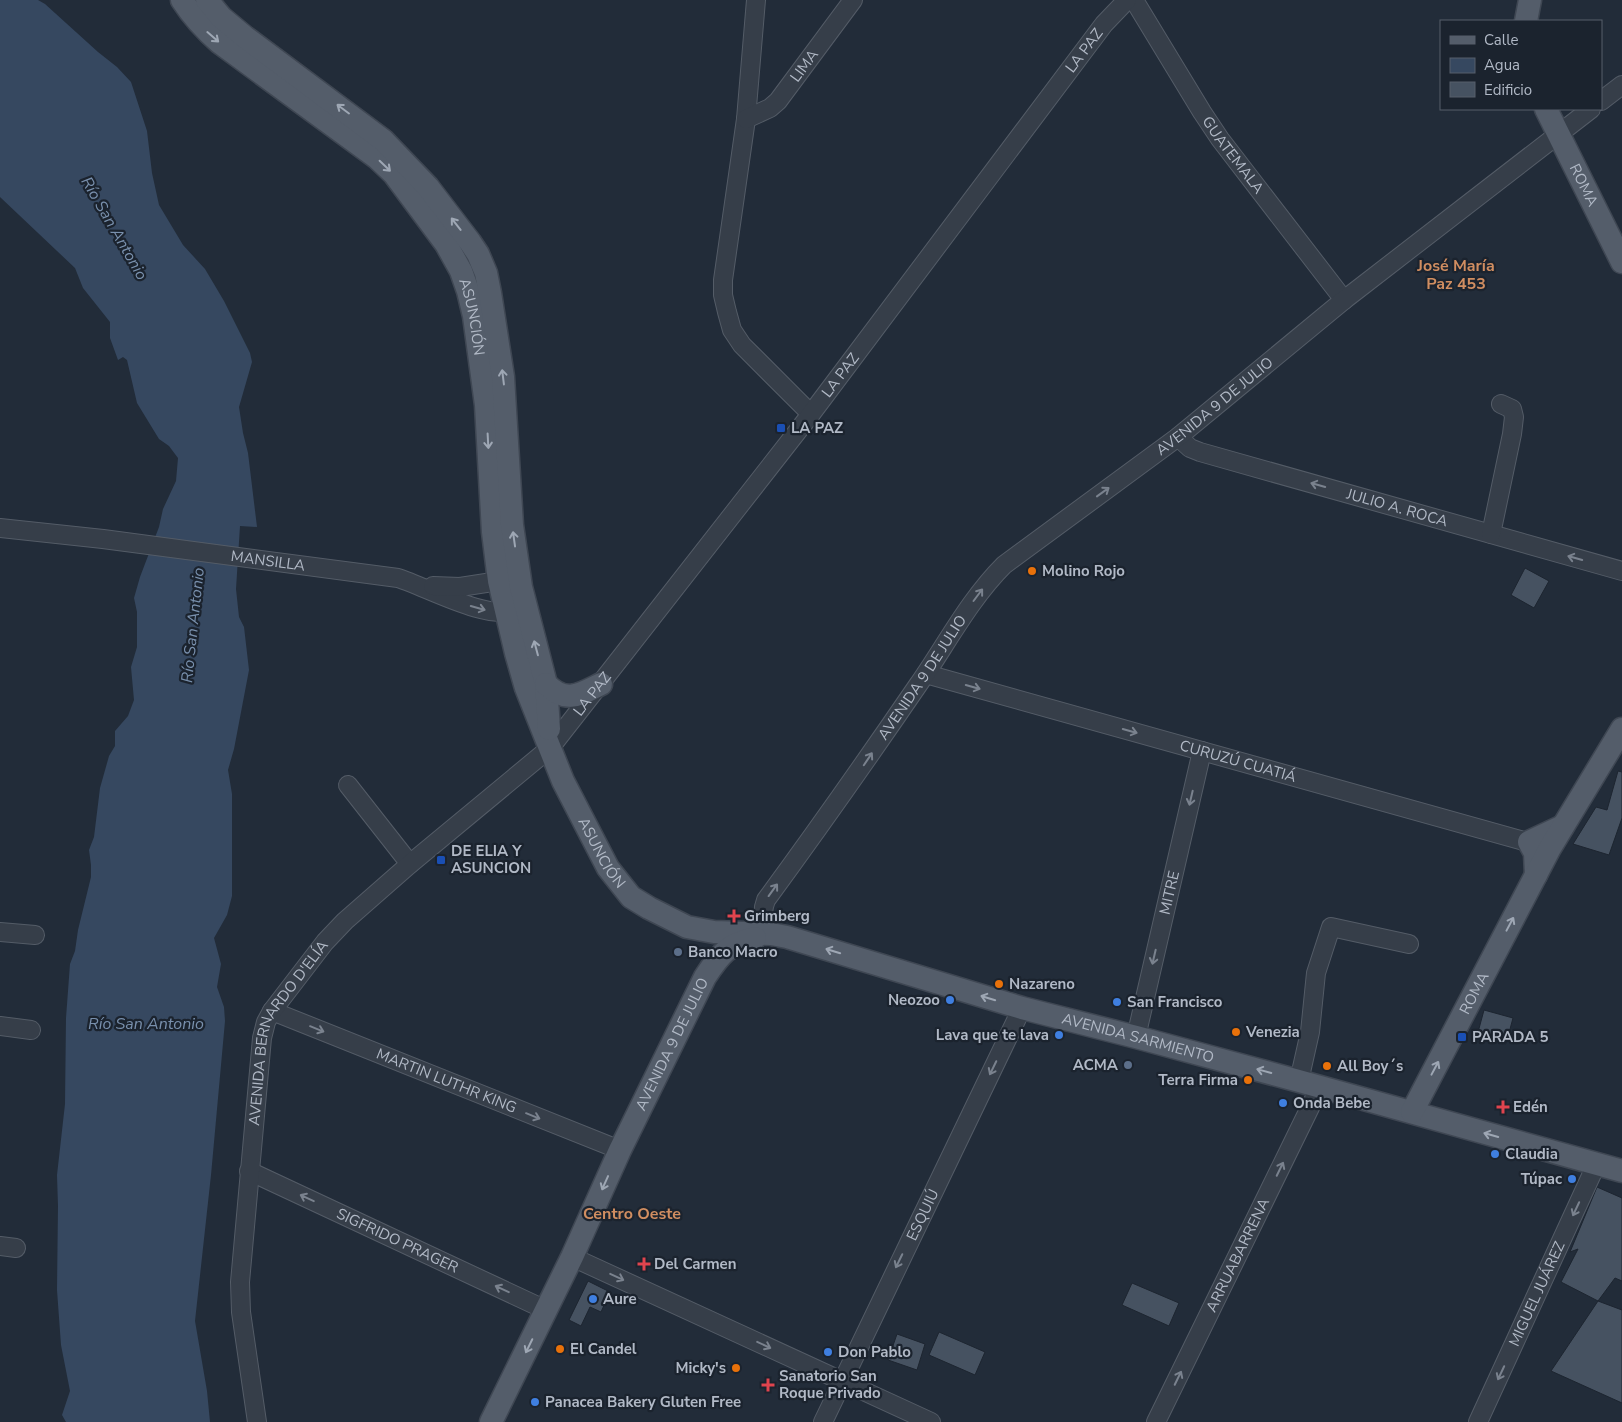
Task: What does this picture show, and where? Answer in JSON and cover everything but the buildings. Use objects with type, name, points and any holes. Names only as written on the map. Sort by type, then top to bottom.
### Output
[{"type":"main road","name":"ASUNCIÓN","points":[[182,0],[206,32],[220,44],[377,158],[394,174],[454,256],[462,271],[474,316],[483,377],[491,512],[500,581],[518,602],[546,684],[550,748]]},
{"type":"main road","name":"ASUNCIÓN","points":[[207,0],[221,17],[245,37],[383,140],[428,188],[478,254],[486,273],[503,377],[510,502],[526,688],[563,780],[608,868],[620,886],[631,897],[687,927],[714,932],[771,934]]},
{"type":"main road","points":[[1526,20],[1530,0]]},
{"type":"main road","name":"ROMA","points":[[1546,110],[1622,262]]},
{"type":"main road","points":[[546,684],[560,695],[569,696],[580,694],[601,684]]},
{"type":"main road","name":"ROMA","points":[[1412,1112],[1536,875],[1540,845],[1563,826],[1622,728]]},
{"type":"main road","name":"ASUNCIÓN","points":[[687,927],[704,950],[706,977]]},
{"type":"main road","name":"AVENIDA 9 DE JULIO","points":[[491,1422],[572,1257],[620,1150],[706,977],[718,957],[731,946],[771,934]]},
{"type":"main road","name":"AVENIDA SARMIENTO","points":[[771,934],[787,937],[1022,1008],[1136,1037],[1622,1171]]},
{"type":"street","points":[[756,0],[746,119],[723,280],[723,294],[732,330],[742,344],[811,414]]},
{"type":"street","name":"LIMA","points":[[746,119],[770,108],[778,101],[853,0]]},
{"type":"street","name":"LA PAZ","points":[[550,748],[811,414],[1104,24],[1127,0]]},
{"type":"street","name":"GUATEMALA","points":[[1134,0],[1220,139],[1344,300]]},
{"type":"street","points":[[1602,100],[1622,85]]},
{"type":"street","name":"AVENIDA 9 DE JULIO","points":[[771,934],[765,926],[763,917],[766,900],[842,796],[926,674],[966,611],[990,579],[1004,565],[1178,438],[1344,300],[1590,110]]},
{"type":"street","points":[[1491,534],[1514,417],[1512,409],[1501,404]]},
{"type":"street","name":"JULIO A. ROCA","points":[[1178,438],[1190,448],[1200,452],[1622,571]]},
{"type":"street","name":"MANSILLA","points":[[0,528],[103,539],[398,578],[474,608],[518,602]]},
{"type":"street","name":"MANSILLA","points":[[417,584],[460,587],[500,581]]},
{"type":"street","name":"CURUZÚ CUATIÁ","points":[[926,674],[1540,845]]},
{"type":"street","name":"AVENIDA BERNARDO D'ELÍA","points":[[256,1422],[240,1292],[249,1171],[262,1038],[266,1022],[272,1011],[325,942],[345,922],[410,864],[550,748]]},
{"type":"street","name":"MITRE","points":[[1136,1037],[1202,751]]},
{"type":"street","points":[[348,785],[410,864]]},
{"type":"street","name":"ARRUABARRENA","points":[[1156,1422],[1309,1084],[1310,1032],[1316,973],[1331,927],[1409,944]]},
{"type":"street","points":[[0,932],[35,935]]},
{"type":"street","name":"ESQUIÚ","points":[[823,1422],[1022,1008]]},
{"type":"street","name":"MARTIN LUTHR KING","points":[[272,1011],[620,1150]]},
{"type":"street","points":[[0,1026],[31,1030]]},
{"type":"street","name":"MIGUEL JUÁREZ","points":[[1478,1422],[1596,1165]]},
{"type":"street","name":"SIGFRIDO PRAGER","points":[[249,1171],[546,1310]]},
{"type":"street","points":[[572,1257],[931,1422]]},
{"type":"water","name":"Río San Antonio","points":[[0,0],[38,0],[45,4],[117,67],[131,82],[147,131],[152,173],[159,205],[183,245],[205,269],[224,301],[250,353],[252,362],[239,407],[248,453],[257,527],[240,526],[236,589],[239,617],[244,627],[249,670],[234,749],[228,770],[232,794],[232,896],[227,915],[214,938],[221,964],[217,987],[224,1007],[225,1021],[195,1321],[207,1391],[210,1422],[66,1422],[62,1415],[70,1391],[61,1345],[57,1290],[57,1175],[65,1104],[66,1018],[70,964],[75,951],[78,930],[91,877],[89,850],[94,837],[100,788],[109,756],[115,746],[115,731],[128,716],[134,700],[131,667],[137,647],[137,612],[134,598],[159,527],[163,509],[176,481],[178,458],[169,446],[159,439],[137,403],[127,360],[123,357],[118,360],[110,338],[110,322],[83,288],[75,268],[0,197]]},
{"type":"place","name":"LA PAZ","points":[[781,428]]},
{"type":"place","name":"Molino Rojo","points":[[1032,571]]},
{"type":"place","name":"DE ELIA Y ASUNCION","points":[[441,860]]},
{"type":"place","name":"Grimberg","points":[[734,916]]},
{"type":"place","name":"Banco Macro","points":[[678,952]]},
{"type":"place","name":"Nazareno","points":[[999,984]]},
{"type":"place","name":"Neozoo","points":[[950,1000]]},
{"type":"place","name":"San Francisco","points":[[1117,1002]]},
{"type":"place","name":"Venezia","points":[[1236,1032]]},
{"type":"place","name":"Lava que te lava","points":[[1059,1035]]},
{"type":"place","name":"PARADA 5","points":[[1462,1037]]},
{"type":"place","name":"ACMA","points":[[1128,1065]]},
{"type":"place","name":"All Boy´s","points":[[1327,1066]]},
{"type":"place","name":"Terra Firma","points":[[1248,1080]]},
{"type":"place","name":"Onda Bebe","points":[[1283,1103]]},
{"type":"place","name":"Edén","points":[[1503,1107]]},
{"type":"place","name":"Claudia","points":[[1495,1154]]},
{"type":"place","name":"Túpac","points":[[1572,1179]]},
{"type":"place","name":"Del Carmen","points":[[644,1264]]},
{"type":"place","name":"Aure","points":[[593,1299]]},
{"type":"place","name":"El Candel","points":[[560,1349]]},
{"type":"place","name":"Don Pablo","points":[[828,1352]]},
{"type":"place","name":"Micky's","points":[[736,1368]]},
{"type":"place","name":"Sanatorio San Roque Privado","points":[[768,1385]]},
{"type":"place","name":"Panacea Bakery Gluten Free","points":[[535,1402]]},
{"type":"district","name":"José María Paz 453","points":[[1456,274]]},
{"type":"district","name":"Centro Oeste","points":[[632,1213]]}]
